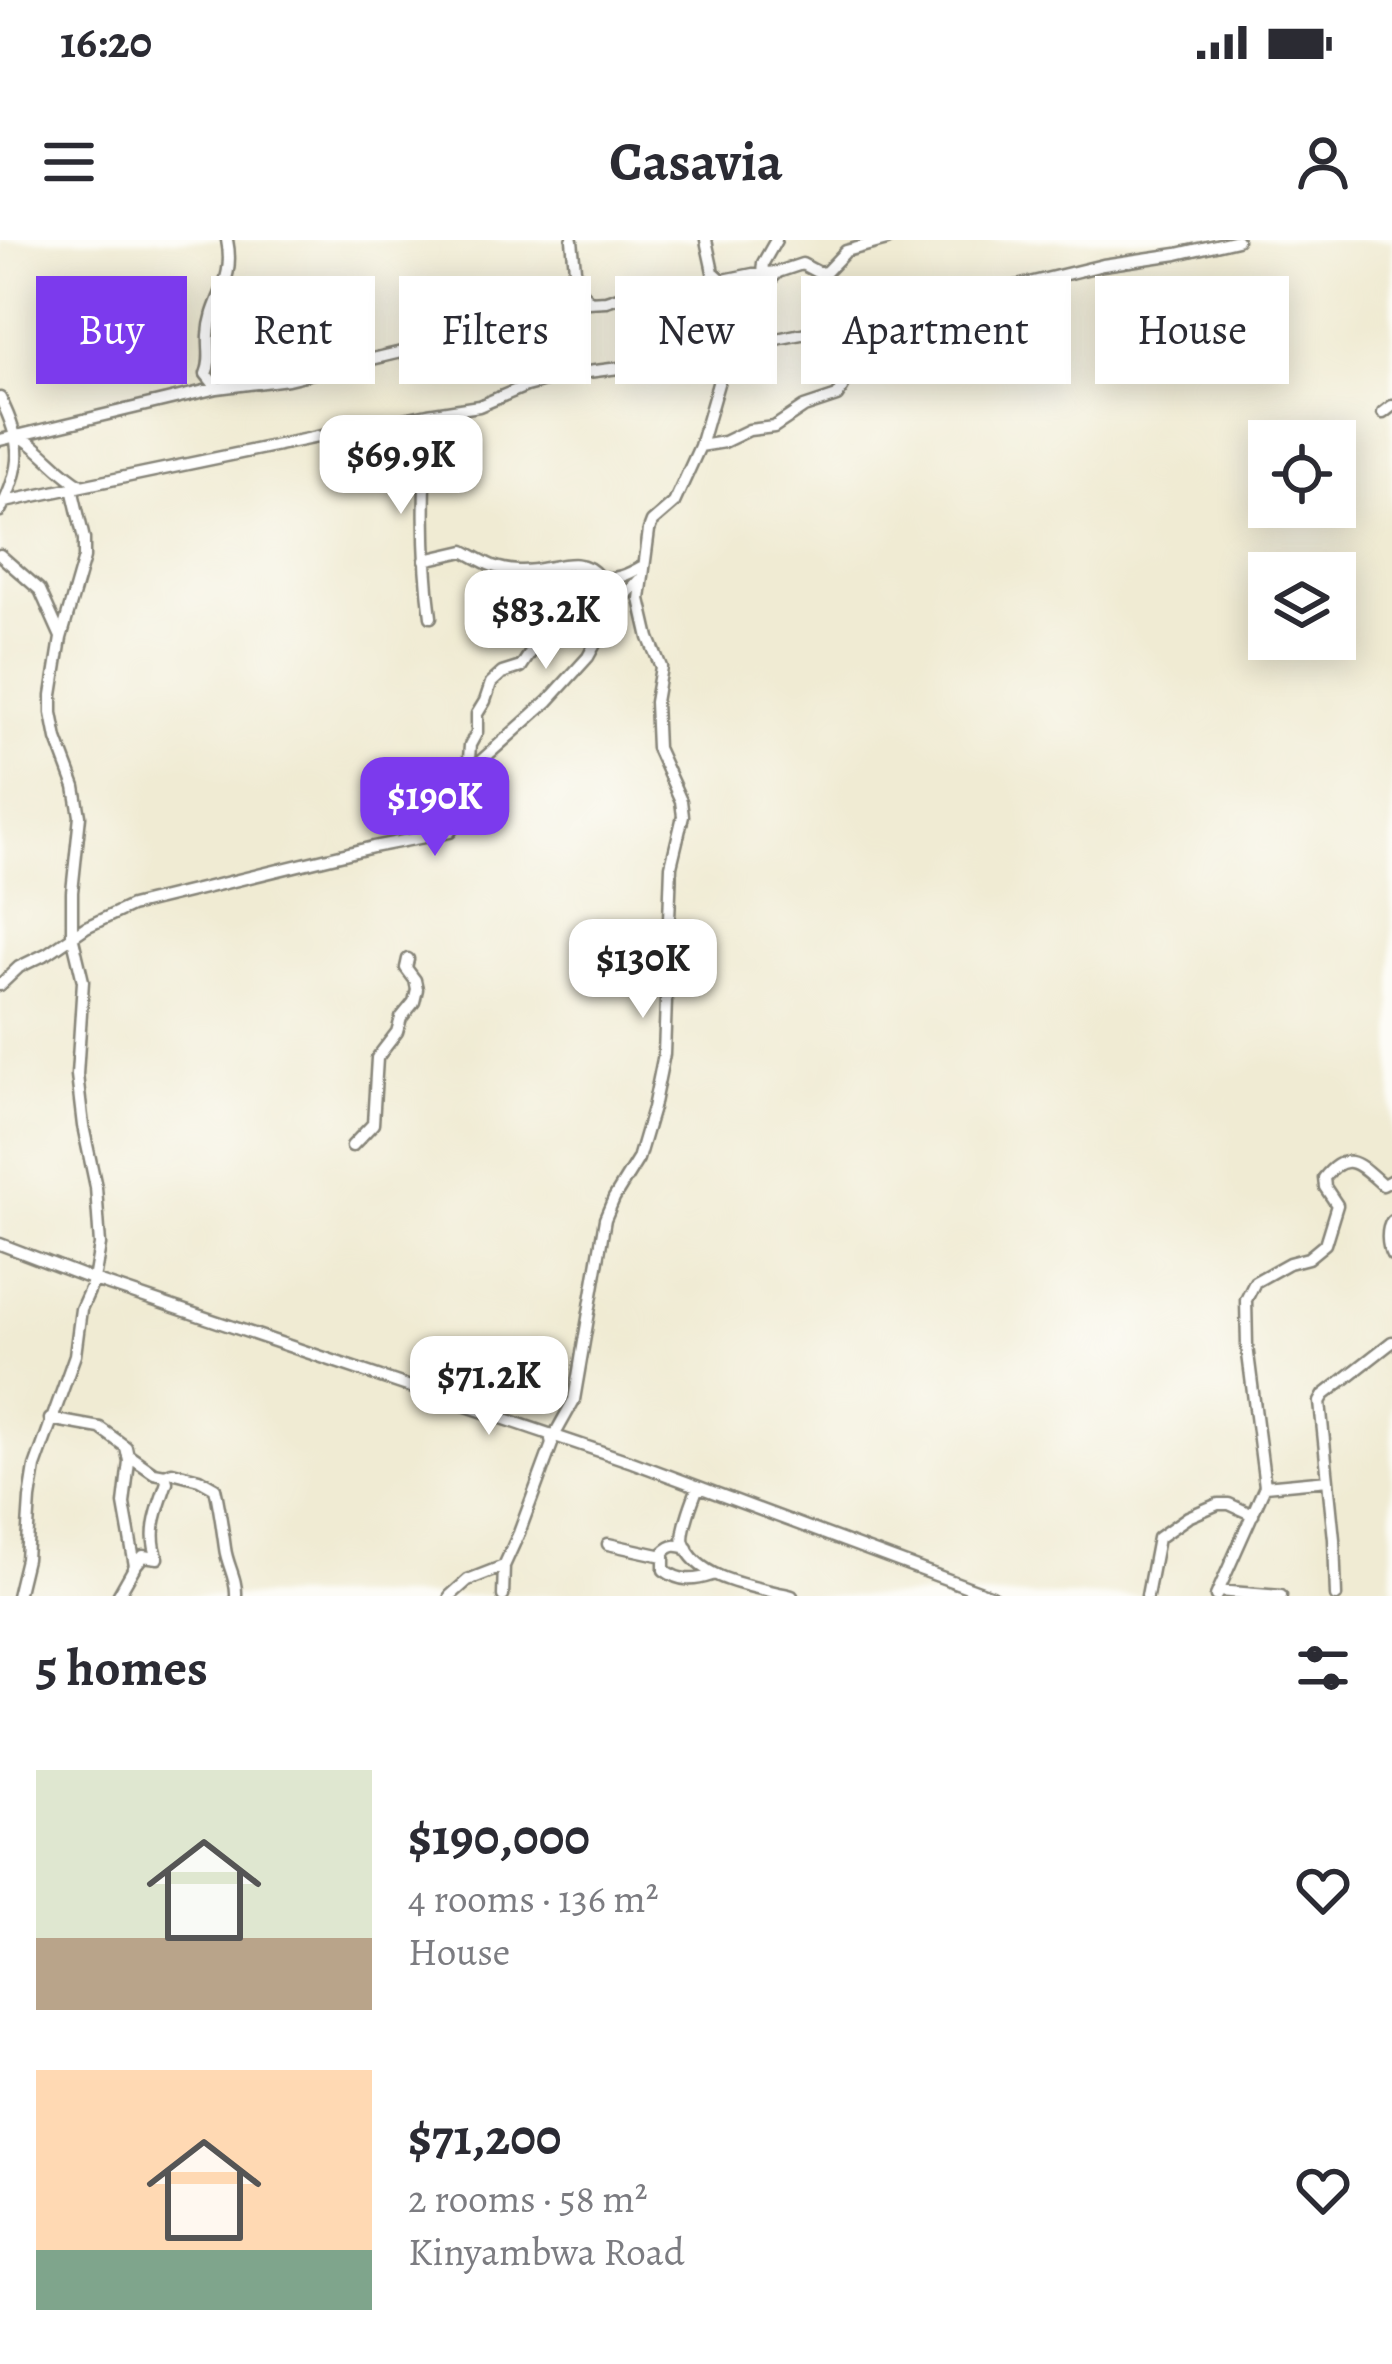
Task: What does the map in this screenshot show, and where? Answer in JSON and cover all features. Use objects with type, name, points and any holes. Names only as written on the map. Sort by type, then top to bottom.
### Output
[{"type":"street","points":[[190,395],[210,364],[208,334],[232,263],[227,240]]},
{"type":"street","points":[[572,240],[576,276]]},
{"type":"street","points":[[706,240],[717,276]]},
{"type":"street","points":[[762,273],[776,240]]},
{"type":"street","points":[[774,276],[802,264],[826,272],[846,251],[887,240]]},
{"type":"street","points":[[1056,276],[1237,240]]},
{"type":"street","points":[[744,276],[778,272]]},
{"type":"street","points":[[0,440],[217,388],[288,380],[399,353]]},
{"type":"street","points":[[2,506],[479,406],[526,386],[615,368]]},
{"type":"street","points":[[206,374],[217,388]]},
{"type":"street","points":[[503,1596],[504,1566],[552,1435],[574,1400],[605,1220],[638,1159],[664,1054],[671,866],[683,816],[681,801],[656,748],[655,702],[661,667],[643,616],[642,571],[652,522],[674,503],[700,446],[717,384]]},
{"type":"street","points":[[700,446],[774,427],[804,407],[837,396],[844,384]]},
{"type":"street","points":[[0,398],[18,435],[16,466],[2,506]]},
{"type":"street","points":[[428,414],[425,560],[431,617]]},
{"type":"street","points":[[18,435],[37,446],[70,479],[87,486]]},
{"type":"street","points":[[17,1596],[26,1559],[32,1481],[75,1355],[81,1309],[94,1280],[100,1232],[77,1075],[83,981],[72,935],[72,892],[80,816],[52,713],[62,638],[85,552],[72,488]]},
{"type":"street","points":[[425,560],[464,551],[494,568],[534,572],[584,564],[599,577],[617,578],[642,571]]},
{"type":"street","points":[[0,555],[40,590],[62,638]]},
{"type":"street","points":[[0,985],[19,967],[72,935],[131,906],[450,832],[456,824],[460,784],[468,772],[534,714],[588,657],[642,571]]},
{"type":"street","points":[[468,772],[477,714],[491,683],[521,667],[535,646],[584,628],[617,578]]},
{"type":"street","points":[[352,1145],[374,1124],[377,1058],[414,1002],[417,989],[406,968],[408,959]]},
{"type":"street","points":[[1281,1596],[1217,1594],[1265,1486],[1247,1346],[1246,1300],[1255,1282],[1313,1255],[1325,1244],[1337,1205],[1324,1178],[1338,1163],[1367,1168],[1383,1185],[1392,1180]]},
{"type":"street","points":[[1392,1221],[1388,1241],[1392,1255]]},
{"type":"street","points":[[0,1244],[552,1435],[992,1596]]},
{"type":"street","points":[[1336,1596],[1321,1398],[1392,1342]]},
{"type":"street","points":[[1369,1361],[1392,1354]]},
{"type":"street","points":[[50,1419],[100,1427],[126,1447],[124,1504],[135,1566]]},
{"type":"street","points":[[128,1455],[154,1474],[172,1472],[200,1479],[214,1489],[236,1596]]},
{"type":"street","points":[[118,1596],[143,1556],[158,1558],[154,1524],[165,1475]]},
{"type":"street","points":[[1265,1486],[1328,1480]]},
{"type":"street","points":[[698,1487],[683,1534],[683,1543],[698,1564],[712,1575],[792,1596]]},
{"type":"street","points":[[1148,1596],[1155,1550],[1163,1532],[1219,1504],[1253,1515]]},
{"type":"street","points":[[608,1544],[663,1556]]},
{"type":"street","points":[[687,1548],[674,1545],[664,1552],[664,1570],[673,1577],[697,1580],[712,1575]]},
{"type":"street","points":[[450,1596],[468,1580],[504,1566]]}]
